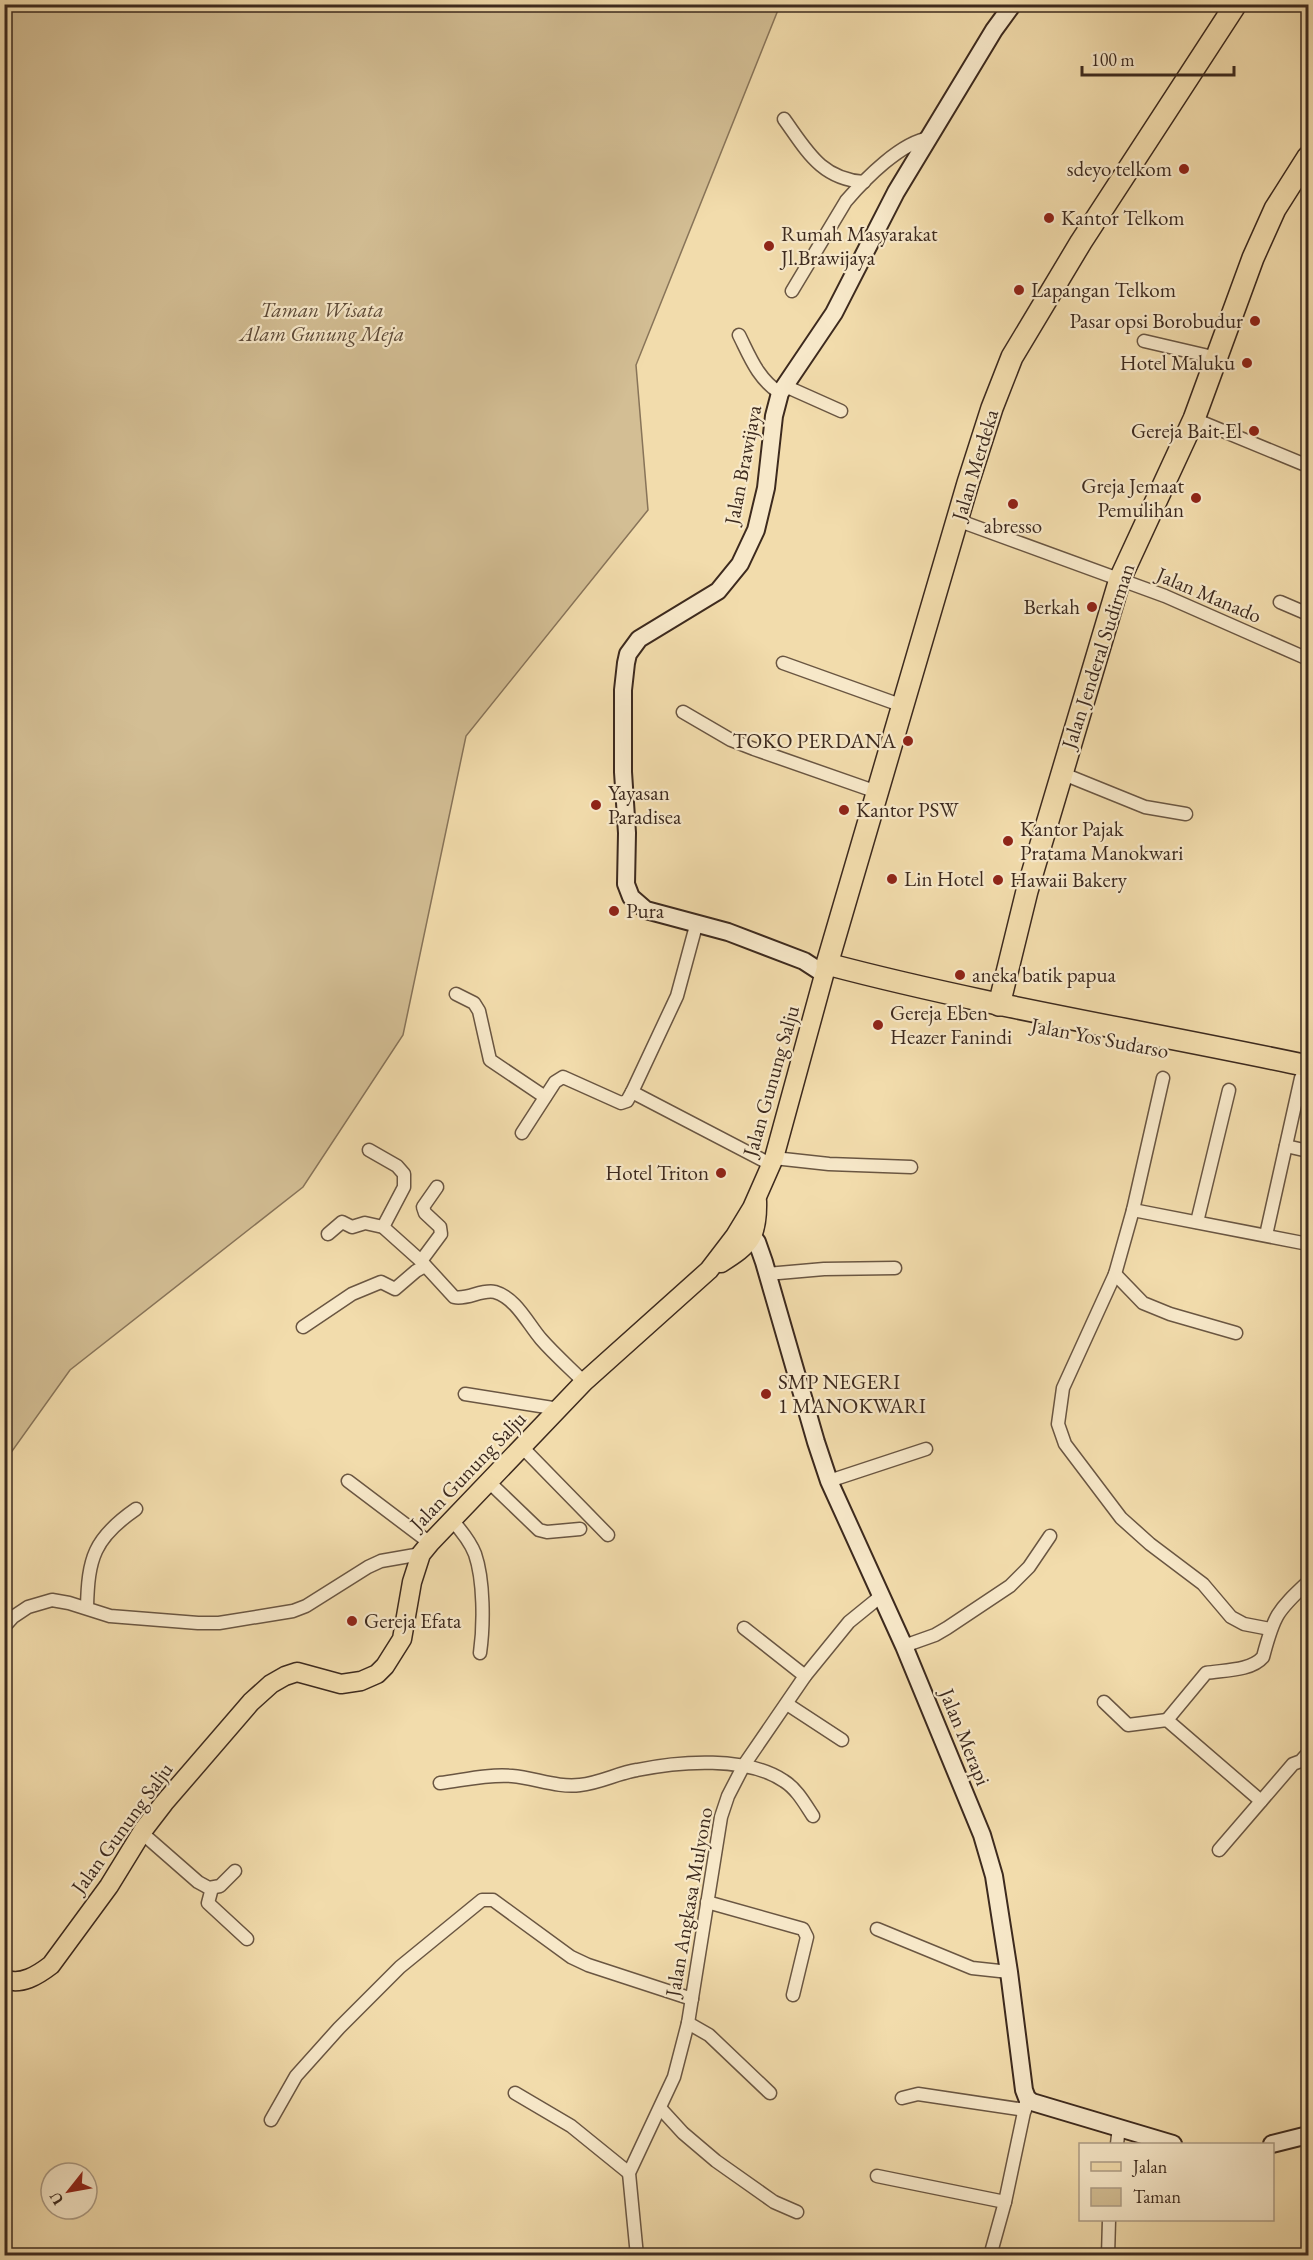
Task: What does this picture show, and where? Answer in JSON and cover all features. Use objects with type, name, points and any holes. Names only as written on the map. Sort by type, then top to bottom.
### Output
[{"type":"highway","name":"Jalan Merdeka","points":[[826,969],[957,520],[992,408],[1012,357],[1081,242],[1236,4]]},
{"type":"highway","name":"Jalan Jenderal Sudirman","points":[[999,1005],[1027,891],[1120,579],[1194,419],[1257,248],[1275,209],[1308,157]]},
{"type":"highway","name":"Jalan Yos Sudarso","points":[[826,969],[999,1005],[1306,1075]]},
{"type":"highway","name":"Jalan Yos Sudarso","points":[[826,969],[997,1019],[1213,1053]]},
{"type":"main road","name":"Jalan Gunung Salju","points":[[4,1979],[22,1981],[40,1974],[51,1965],[109,1886],[164,1803],[251,1702],[271,1684],[297,1672],[341,1684],[361,1681],[377,1674],[394,1654],[402,1639],[412,1582],[425,1548],[584,1382],[756,1227],[757,1200],[773,1162],[826,969]]},
{"type":"street","name":"Jalan Brawijaya","points":[[826,969],[728,932],[646,910],[631,897],[626,884],[627,833],[622,738],[626,663],[628,654],[639,639],[718,591],[740,564],[756,530],[766,488],[774,416],[783,389],[834,313],[896,192],[982,49],[1013,4]]},
{"type":"street","points":[[784,119],[815,161],[830,173],[847,180],[864,182]]},
{"type":"street","points":[[792,291],[846,201],[864,182],[903,150],[915,142],[930,138]]},
{"type":"street","points":[[739,335],[753,364],[767,385],[841,411]]},
{"type":"street","points":[[1144,340],[1217,358]]},
{"type":"street","points":[[1194,419],[1308,466]]},
{"type":"street","name":"Jalan Manado","points":[[957,520],[1212,615],[1308,659]]},
{"type":"street","points":[[1280,602],[1308,614]]},
{"type":"street","points":[[783,663],[903,706]]},
{"type":"street","points":[[683,712],[731,740],[878,792]]},
{"type":"street","points":[[1061,773],[1144,807],[1186,814]]},
{"type":"street","points":[[522,1133],[555,1082],[563,1077],[621,1103],[627,1101],[677,996],[697,922]]},
{"type":"street","points":[[456,994],[474,1003],[479,1011],[490,1060],[545,1097]]},
{"type":"street","points":[[1266,1235],[1286,1146],[1306,1075]]},
{"type":"street","points":[[1163,1078],[1133,1210],[1115,1274],[1063,1388],[1058,1424],[1061,1437],[1113,1508],[1133,1530],[1203,1584],[1231,1617],[1244,1624],[1270,1629]]},
{"type":"street","points":[[1197,1222],[1229,1090]]},
{"type":"street","points":[[632,1092],[773,1162],[911,1167]]},
{"type":"street","points":[[1286,1146],[1308,1151]]},
{"type":"street","points":[[369,1150],[397,1167],[404,1174],[404,1187],[383,1227]]},
{"type":"street","points":[[303,1328],[352,1294],[381,1282],[395,1289],[416,1271],[441,1234],[440,1227],[425,1213],[423,1207],[437,1187]]},
{"type":"street","points":[[1133,1210],[1308,1244]]},
{"type":"street","points":[[328,1234],[342,1222],[352,1227],[365,1222],[383,1227],[423,1263],[454,1297],[464,1298],[492,1292],[499,1293],[509,1300],[539,1337],[584,1382]]},
{"type":"street","name":"Jalan Merapi","points":[[745,1235],[766,1268],[829,1481],[904,1646],[982,1835],[994,1876],[1026,2104]]},
{"type":"street","points":[[766,1268],[895,1268]]},
{"type":"street","points":[[1115,1274],[1143,1303],[1170,1314],[1236,1334]]},
{"type":"street","points":[[465,1394],[559,1408]]},
{"type":"street","points":[[522,1447],[608,1535]]},
{"type":"street","points":[[829,1481],[927,1449]]},
{"type":"street","points":[[348,1481],[425,1548]]},
{"type":"street","points":[[489,1482],[540,1530],[547,1532],[580,1529]]},
{"type":"street","points":[[87,1608],[88,1576],[98,1546],[114,1524],[136,1509]]},
{"type":"street","points":[[451,1519],[474,1554],[478,1567],[483,1634],[480,1653]]},
{"type":"street","points":[[904,1646],[941,1631],[1010,1586],[1029,1567],[1050,1536]]},
{"type":"street","points":[[4,1627],[13,1617],[28,1607],[52,1600],[87,1608],[110,1617],[198,1623],[219,1623],[293,1611],[306,1606],[374,1564],[425,1548]]},
{"type":"street","points":[[1104,1702],[1128,1725],[1167,1720],[1206,1673],[1247,1666],[1259,1661],[1263,1657],[1270,1629],[1281,1608],[1308,1582]]},
{"type":"street","name":"Jalan Angkasa Mulyono","points":[[629,2173],[661,2109],[674,2077],[688,2023],[721,1816],[728,1796],[744,1765],[805,1676],[849,1622],[881,1596]]},
{"type":"street","points":[[744,1628],[805,1676]]},
{"type":"street","points":[[787,1704],[842,1740]]},
{"type":"street","points":[[1167,1720],[1261,1801]]},
{"type":"street","points":[[1218,1850],[1293,1764],[1306,1760]]},
{"type":"street","points":[[440,1783],[499,1775],[575,1786],[638,1769],[694,1763],[744,1765],[758,1768],[785,1781],[799,1794],[813,1816]]},
{"type":"street","points":[[142,1833],[198,1882],[212,1888],[220,1886],[235,1872]]},
{"type":"street","points":[[212,1888],[208,1903],[247,1939]]},
{"type":"street","points":[[271,2121],[296,2076],[339,2028],[400,1967],[482,1900],[493,1899],[571,1957],[588,1965],[692,1999]]},
{"type":"street","points":[[707,1902],[803,1929],[807,1933],[794,1995]]},
{"type":"street","points":[[877,1929],[972,1968],[1009,1972]]},
{"type":"street","points":[[688,2023],[709,2035],[770,2093]]},
{"type":"street","points":[[515,2093],[571,2126],[629,2173],[637,2256]]},
{"type":"street","points":[[902,2097],[918,2094],[1026,2104],[1032,2102],[1167,2143]]},
{"type":"street","points":[[995,2254],[1026,2104]]},
{"type":"street","points":[[661,2109],[683,2133],[716,2161],[774,2202],[798,2212]]},
{"type":"street","points":[[1117,2143],[1119,2127]]},
{"type":"street","points":[[1274,2144],[1308,2135]]},
{"type":"street","points":[[877,2176],[1005,2202]]},
{"type":"street","points":[[1108,2256],[1109,2221]]},
{"type":"green space","name":"Taman Wisata Alam Gunung Meja","points":[[5,4],[780,5],[636,365],[648,510],[466,736],[403,1035],[303,1187],[70,1370],[5,1461]]},
{"type":"place","name":"sdeyo telkom","points":[[1184,169]]},
{"type":"place","name":"Kantor Telkom","points":[[1049,218]]},
{"type":"place","name":"Rumah Masyarakat Jl.Brawijaya","points":[[769,246]]},
{"type":"place","name":"Lapangan Telkom","points":[[1019,290]]},
{"type":"place","name":"Pasar opsi Borobudur","points":[[1255,321]]},
{"type":"place","name":"Hotel Maluku","points":[[1247,363]]},
{"type":"place","name":"Gereja Bait-El","points":[[1254,431]]},
{"type":"place","name":"Greja Jemaat Pemulihan","points":[[1196,498]]},
{"type":"place","name":"abresso","points":[[1013,504]]},
{"type":"place","name":"Berkah","points":[[1092,607]]},
{"type":"place","name":"TOKO PERDANA","points":[[908,741]]},
{"type":"place","name":"Yayasan Paradisea","points":[[596,805]]},
{"type":"place","name":"Kantor PSW","points":[[844,810]]},
{"type":"place","name":"Kantor Pajak Pratama Manokwari","points":[[1008,841]]},
{"type":"place","name":"Lin Hotel","points":[[892,879]]},
{"type":"place","name":"Hawaii Bakery","points":[[998,880]]},
{"type":"place","name":"Pura","points":[[614,911]]},
{"type":"place","name":"aneka batik papua","points":[[960,975]]},
{"type":"place","name":"Gereja Eben Heazer Fanindi","points":[[878,1025]]},
{"type":"place","name":"Hotel Triton","points":[[721,1173]]},
{"type":"place","name":"SMP NEGERI 1 MANOKWARI","points":[[766,1394]]},
{"type":"place","name":"Gereja Efata","points":[[352,1621]]}]
